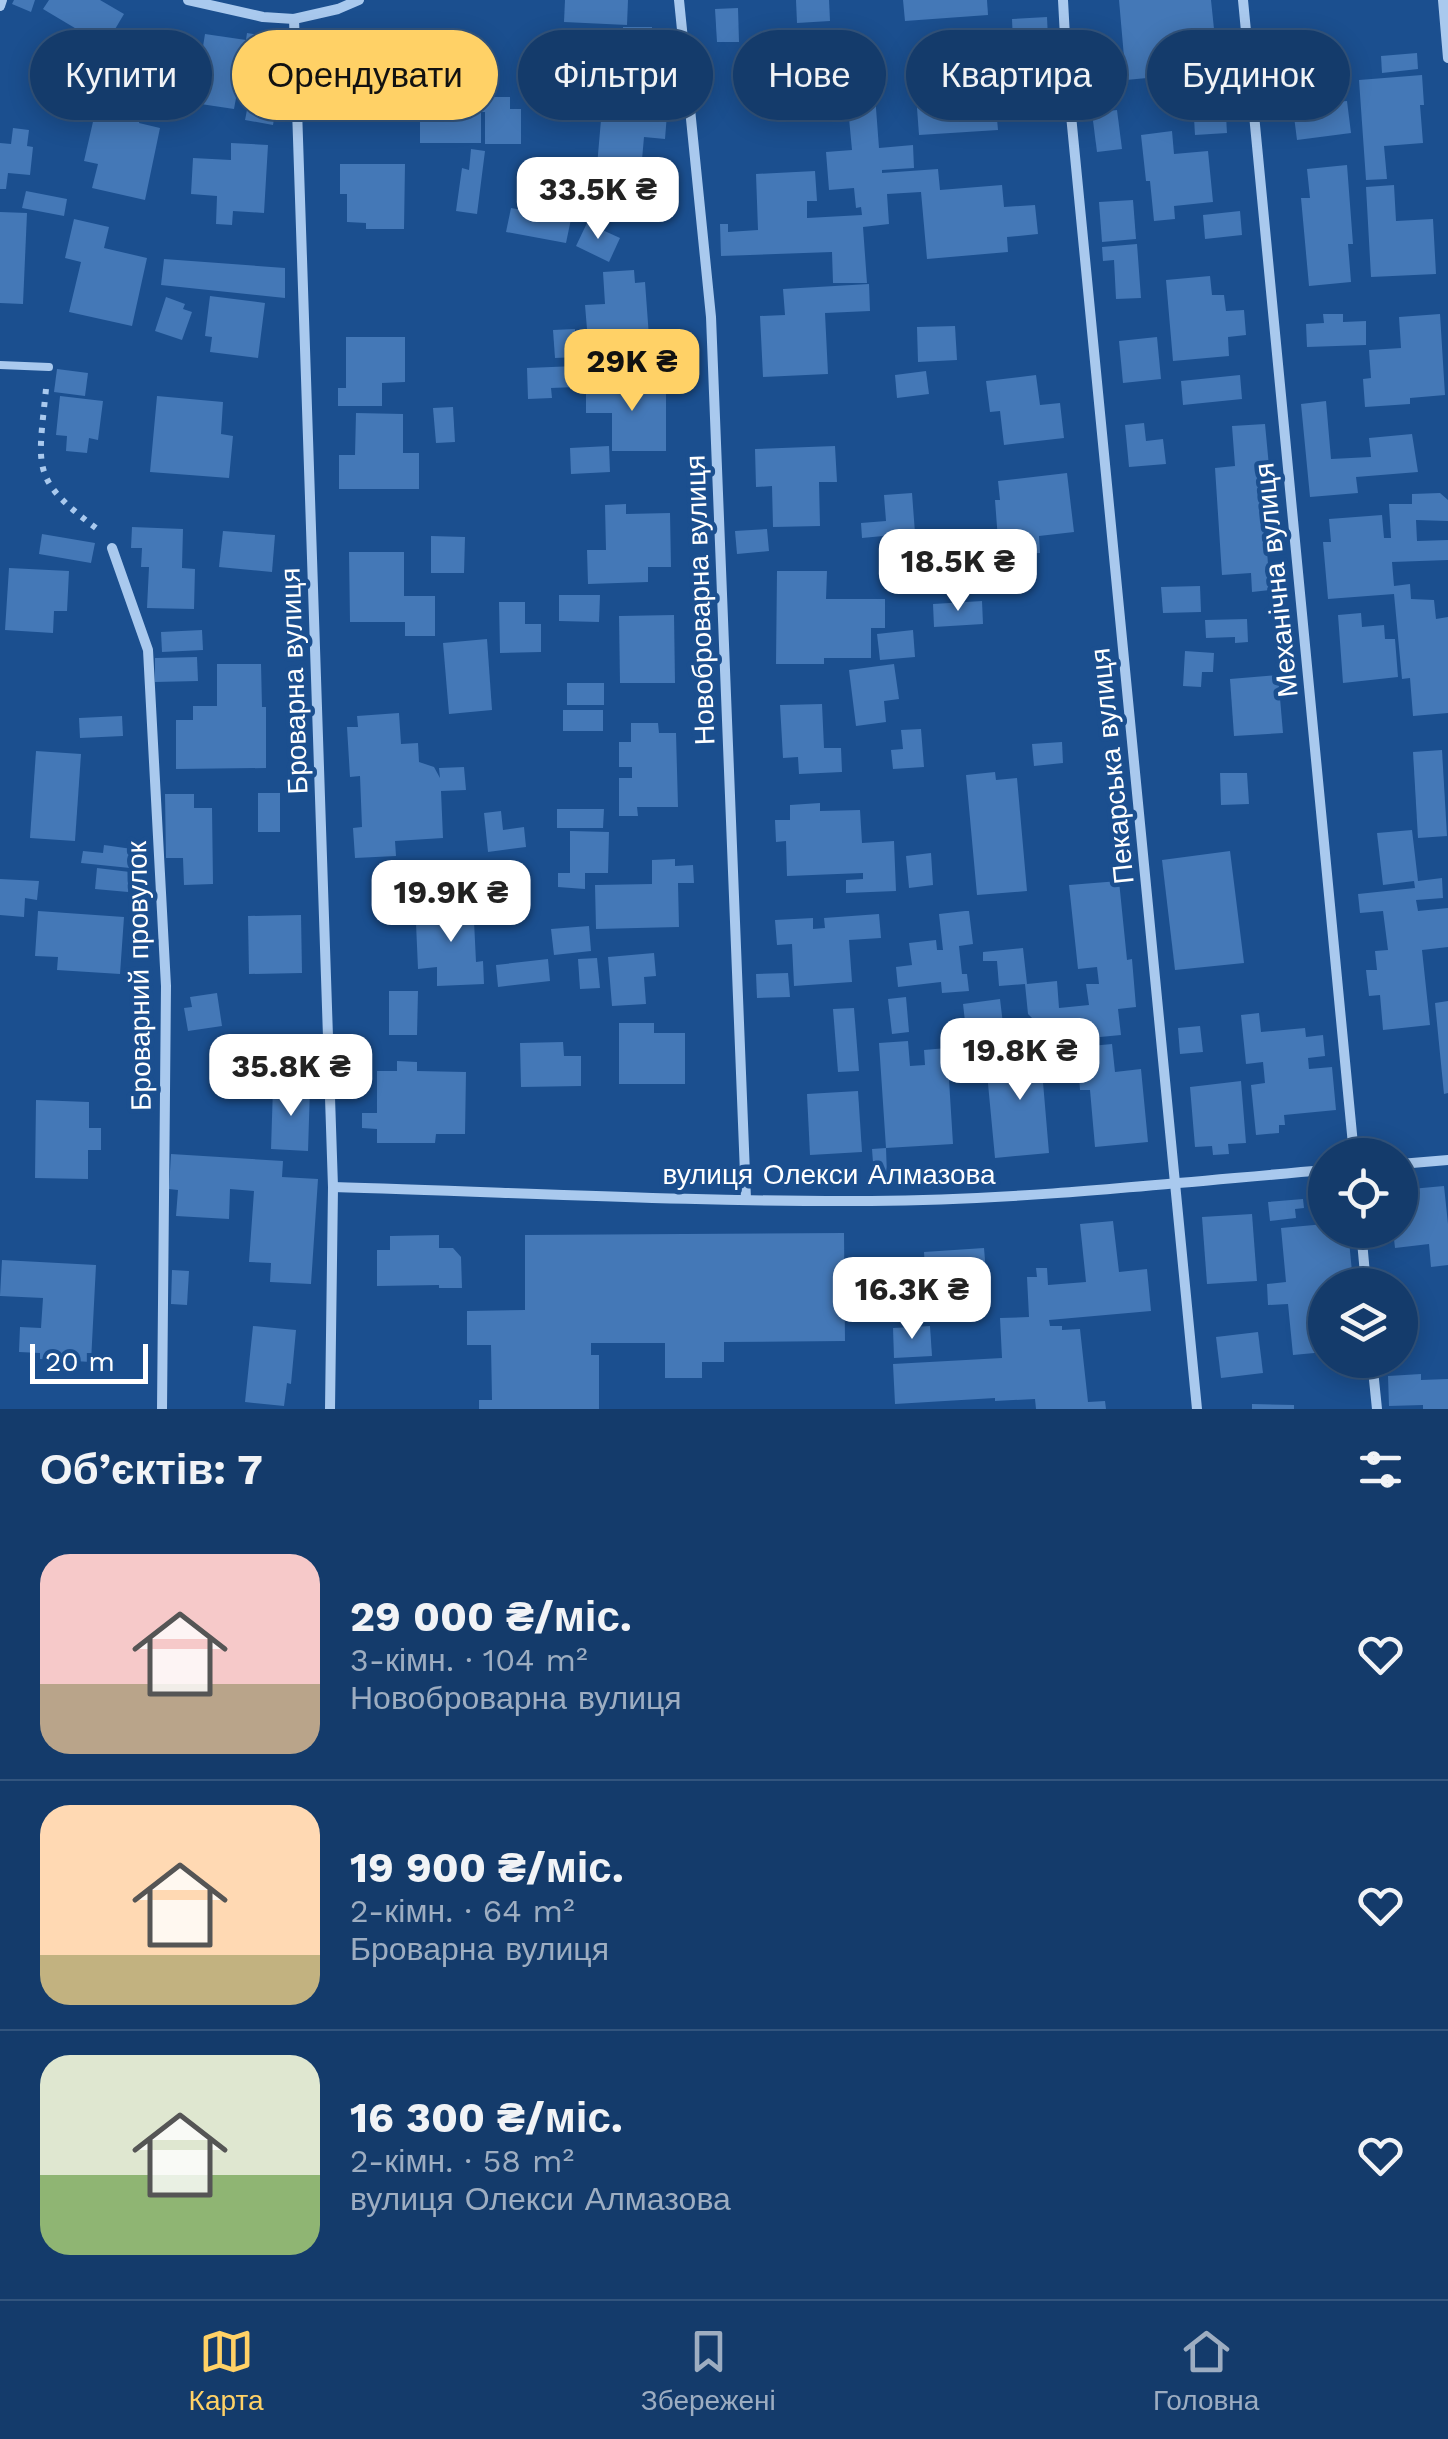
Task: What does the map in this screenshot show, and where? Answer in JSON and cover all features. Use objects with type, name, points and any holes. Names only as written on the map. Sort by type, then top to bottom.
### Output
[{"type":"street","points":[[188,0],[263,17],[294,19],[359,0]]},
{"type":"street","name":"Новоброварна вулиця","points":[[679,0],[710,317],[746,1199]]},
{"type":"street","name":"Пекарська вулиця","points":[[1062,0],[1197,1409]]},
{"type":"street","name":"Механічна вулиця","points":[[1243,0],[1352,1138]]},
{"type":"street","points":[[1444,0],[1448,58]]},
{"type":"street","name":"Броварна вулиця","points":[[294,19],[333,1187],[330,1409]]},
{"type":"street","name":"Броварний провулок","points":[[112,548],[148,650],[166,986],[162,1409]]},
{"type":"street","points":[[1418,1162],[1448,1160]]},
{"type":"street","name":"вулиця Олекси Алмазова","points":[[333,1187],[873,1200],[984,1197],[1308,1171]]},
{"type":"street","points":[[1373,1378],[1376,1409]]},
{"type":"lane","points":[[0,364],[48,368]]},
{"type":"path","points":[[48,368],[40,447],[43,473],[62,501],[101,533],[112,548]]},
{"type":"building","points":[[14,0],[35,0],[31,12],[12,4]]},
{"type":"building","points":[[49,0],[100,0],[124,14],[114,30],[78,30],[43,9]]},
{"type":"building","points":[[565,0],[628,0],[627,25],[564,22]]},
{"type":"building","points":[[796,0],[829,0],[830,21],[797,23]]},
{"type":"building","points":[[903,0],[987,0],[988,15],[905,21]]},
{"type":"building","points":[[1119,0],[1211,0],[1214,29],[1147,30],[1147,78],[1127,80],[1127,30],[1122,30]]},
{"type":"building","points":[[738,8],[739,30],[733,30],[733,42],[717,42],[715,9]]},
{"type":"building","points":[[1047,17],[1048,30],[1012,30],[1012,19]]},
{"type":"building","points":[[623,27],[652,27],[652,30]]},
{"type":"building","points":[[212,35],[232,38],[232,109],[212,106]]},
{"type":"building","points":[[1417,53],[1418,69],[1382,73],[1381,56]]},
{"type":"building","points":[[1422,75],[1423,143],[1384,146],[1387,179],[1366,180],[1359,80]]},
{"type":"building","points":[[498,97],[510,97],[510,109],[518,109],[521,120],[521,144],[485,144],[485,120],[498,120]]},
{"type":"building","points":[[93,120],[140,120],[139,123],[160,128],[145,200],[92,188],[98,164],[84,161]]},
{"type":"building","points":[[245,120],[274,120],[273,125]]},
{"type":"building","points":[[420,120],[481,120],[481,143],[420,143]]},
{"type":"building","points":[[601,120],[667,120],[665,139],[644,137],[638,205],[594,201]]},
{"type":"building","points":[[849,120],[877,120],[879,148],[913,145],[914,168],[882,173],[938,169],[940,190],[1002,185],[1004,207],[1035,205],[1038,234],[1007,237],[1008,252],[927,259],[921,192],[887,194],[889,224],[863,227],[867,283],[833,283],[832,252],[721,256],[720,224],[728,224],[728,232],[758,230],[756,174],[815,171],[817,201],[807,201],[807,218],[862,215],[861,207],[856,208],[854,188],[829,190],[826,152],[852,150]]},
{"type":"building","points":[[918,120],[997,120],[998,130],[919,135]]},
{"type":"building","points":[[1093,120],[1118,120],[1122,149],[1097,152]]},
{"type":"building","points":[[1194,120],[1226,120],[1227,133],[1195,135]]},
{"type":"building","points":[[1294,120],[1349,120],[1351,133],[1297,140]]},
{"type":"building","points":[[13,128],[29,130],[27,146],[33,147],[30,175],[8,173],[6,189],[0,189],[0,143],[11,144]]},
{"type":"building","points":[[1172,131],[1174,154],[1208,151],[1213,202],[1174,206],[1175,219],[1154,221],[1141,135]]},
{"type":"building","points":[[231,143],[268,145],[264,213],[233,211],[232,225],[216,224],[217,196],[191,194],[193,158],[231,160]]},
{"type":"building","points":[[471,149],[485,151],[477,214],[456,211],[462,168],[469,170]]},
{"type":"building","points":[[340,164],[405,164],[404,229],[366,229],[366,223],[347,222],[347,194],[340,194]]},
{"type":"building","points":[[1347,165],[1353,244],[1348,244],[1351,282],[1309,286],[1301,198],[1310,198],[1307,169]]},
{"type":"building","points":[[1394,185],[1396,221],[1433,219],[1436,274],[1371,277],[1366,187]]},
{"type":"building","points":[[26,191],[67,199],[64,216],[22,208]]},
{"type":"building","points":[[1133,200],[1136,239],[1102,242],[1099,202]]},
{"type":"building","points":[[511,208],[571,219],[566,243],[506,232]]},
{"type":"building","points":[[1240,211],[1242,235],[1205,239],[1203,215]]},
{"type":"building","points":[[0,212],[27,213],[23,304],[0,303]]},
{"type":"building","points":[[74,219],[109,227],[104,248],[147,258],[132,326],[69,312],[81,262],[65,258]]},
{"type":"building","points":[[587,223],[620,238],[609,262],[576,246]]},
{"type":"building","points":[[1137,244],[1141,298],[1116,299],[1114,260],[1103,261],[1102,247]]},
{"type":"building","points":[[164,259],[285,268],[285,298],[161,285]]},
{"type":"building","points":[[634,270],[635,283],[645,282],[649,337],[588,341],[585,305],[605,304],[603,272]]},
{"type":"building","points":[[1210,276],[1212,295],[1224,295],[1226,311],[1244,310],[1246,335],[1228,337],[1229,356],[1173,361],[1166,280]]},
{"type":"building","points":[[869,284],[870,311],[825,313],[828,374],[763,377],[760,316],[785,315],[783,289]]},
{"type":"building","points":[[210,296],[265,303],[258,358],[210,352],[212,337],[205,336]]},
{"type":"building","points":[[166,297],[185,304],[183,309],[192,312],[182,340],[155,331]]},
{"type":"building","points":[[1323,314],[1343,314],[1343,322],[1366,321],[1366,345],[1307,347],[1306,324],[1324,323]]},
{"type":"building","points":[[1440,314],[1445,395],[1410,398],[1410,404],[1365,407],[1363,379],[1371,378],[1369,350],[1401,348],[1399,317]]},
{"type":"building","points":[[955,326],[957,360],[918,362],[917,327]]},
{"type":"building","points":[[575,329],[577,357],[555,358],[553,330]]},
{"type":"building","points":[[346,337],[405,337],[405,382],[382,383],[382,406],[338,406],[338,388],[346,388]]},
{"type":"building","points":[[1157,337],[1161,379],[1123,383],[1119,341]]},
{"type":"building","points":[[576,366],[577,387],[551,388],[552,398],[528,399],[527,368]]},
{"type":"building","points":[[57,369],[88,373],[85,396],[54,392]]},
{"type":"building","points":[[926,371],[929,394],[897,398],[895,375]]},
{"type":"building","points":[[1036,375],[1040,405],[1060,403],[1064,438],[1004,445],[1000,411],[990,412],[986,381]]},
{"type":"building","points":[[1240,375],[1242,399],[1183,405],[1181,381]]},
{"type":"building","points":[[666,383],[666,451],[612,451],[612,413],[586,413],[586,384]]},
{"type":"building","points":[[60,396],[103,401],[98,440],[89,438],[87,453],[66,451],[67,436],[56,435]]},
{"type":"building","points":[[157,396],[223,402],[221,434],[233,436],[229,478],[150,472]]},
{"type":"building","points":[[1326,401],[1331,459],[1371,457],[1369,438],[1412,434],[1418,472],[1356,477],[1358,493],[1310,497],[1301,404]]},
{"type":"building","points":[[453,407],[455,442],[436,443],[433,408]]},
{"type":"building","points":[[356,413],[403,414],[403,453],[419,453],[419,489],[339,489],[339,455],[355,455]]},
{"type":"building","points":[[1144,423],[1146,441],[1163,439],[1166,464],[1129,467],[1125,425]]},
{"type":"building","points":[[1265,424],[1270,477],[1262,478],[1263,493],[1272,493],[1273,512],[1264,512],[1270,590],[1252,592],[1251,573],[1222,575],[1215,468],[1235,466],[1232,426]]},
{"type":"building","points":[[609,446],[610,472],[571,474],[570,448]]},
{"type":"building","points":[[835,446],[837,482],[819,482],[820,526],[773,527],[772,486],[756,487],[755,449]]},
{"type":"building","points":[[1067,473],[1074,532],[1039,536],[1040,553],[1021,554],[1020,538],[998,540],[998,481]]},
{"type":"building","points":[[912,493],[915,533],[862,538],[861,523],[886,521],[884,495]]},
{"type":"building","points":[[1440,493],[1448,500],[1448,521],[1416,520],[1417,541],[1448,540],[1448,560],[1392,562],[1394,586],[1410,584],[1411,599],[1434,600],[1436,619],[1448,617],[1448,713],[1413,716],[1410,678],[1402,679],[1394,594],[1328,599],[1323,542],[1331,542],[1329,519],[1382,515],[1384,538],[1391,538],[1389,504],[1412,504],[1412,494]]},
{"type":"building","points":[[626,504],[626,514],[670,513],[671,567],[648,567],[648,582],[588,584],[587,550],[606,550],[605,505]]},
{"type":"building","points":[[132,527],[183,529],[182,568],[195,569],[194,609],[147,608],[149,567],[141,567],[142,548],[131,548]]},
{"type":"building","points":[[767,529],[769,551],[737,554],[735,531]]},
{"type":"building","points":[[223,531],[275,535],[272,572],[219,567]]},
{"type":"building","points":[[42,534],[95,543],[91,563],[39,554]]},
{"type":"building","points":[[431,536],[465,537],[464,573],[431,573]]},
{"type":"building","points":[[349,552],[404,552],[404,596],[435,596],[435,636],[405,636],[405,622],[350,622]]},
{"type":"building","points":[[9,568],[69,571],[67,611],[54,611],[53,633],[5,630]]},
{"type":"building","points":[[777,571],[827,571],[826,599],[885,599],[885,628],[871,628],[871,658],[824,658],[824,664],[776,664]]},
{"type":"building","points":[[1200,586],[1201,612],[1163,613],[1161,587]]},
{"type":"building","points":[[559,595],[600,595],[599,622],[559,621]]},
{"type":"building","points":[[982,601],[983,624],[934,627],[933,604]]},
{"type":"building","points":[[499,602],[525,602],[525,624],[541,624],[541,652],[500,653]]},
{"type":"building","points":[[1361,613],[1362,627],[1384,625],[1385,639],[1395,639],[1398,677],[1343,683],[1338,615]]},
{"type":"building","points":[[674,615],[675,683],[620,683],[619,616]]},
{"type":"building","points":[[1247,619],[1248,642],[1235,643],[1235,637],[1206,638],[1205,620]]},
{"type":"building","points":[[202,630],[203,650],[162,652],[161,632]]},
{"type":"building","points":[[913,630],[915,657],[880,660],[877,634]]},
{"type":"building","points":[[487,639],[492,710],[449,714],[443,643]]},
{"type":"building","points":[[1185,651],[1214,653],[1213,672],[1202,672],[1201,687],[1183,686]]},
{"type":"building","points":[[197,657],[198,681],[155,682],[155,658]]},
{"type":"building","points":[[217,664],[261,664],[266,768],[176,769],[176,720],[193,720],[193,706],[217,706]]},
{"type":"building","points":[[894,664],[899,699],[884,701],[886,722],[856,726],[849,670]]},
{"type":"building","points":[[1278,675],[1283,733],[1234,736],[1230,679]]},
{"type":"building","points":[[567,683],[604,683],[604,705],[567,705]]},
{"type":"building","points":[[822,704],[824,748],[841,748],[842,772],[799,774],[798,757],[783,758],[780,705]]},
{"type":"building","points":[[563,710],[603,710],[603,731],[563,731]]},
{"type":"building","points":[[399,713],[401,744],[418,743],[419,762],[434,767],[440,778],[439,768],[464,767],[466,790],[441,791],[443,838],[395,841],[396,856],[355,858],[353,828],[362,827],[360,776],[350,777],[347,727],[358,727],[357,716]]},
{"type":"building","points":[[122,716],[123,736],[80,738],[79,718]]},
{"type":"building","points":[[631,723],[658,723],[659,733],[676,733],[678,807],[637,807],[638,816],[619,816],[619,778],[632,778],[632,767],[619,767],[619,742],[631,742]]},
{"type":"building","points":[[921,729],[924,767],[893,769],[891,750],[903,749],[901,730]]},
{"type":"building","points":[[1062,742],[1063,763],[1034,766],[1032,744]]},
{"type":"building","points":[[1442,750],[1447,836],[1418,838],[1413,752]]},
{"type":"building","points":[[36,751],[81,754],[75,841],[30,838]]},
{"type":"building","points":[[995,772],[996,780],[1017,778],[1027,891],[977,895],[966,775]]},
{"type":"building","points":[[1220,773],[1247,773],[1249,804],[1221,805]]},
{"type":"building","points":[[258,793],[280,793],[280,832],[258,832]]},
{"type":"building","points":[[165,794],[194,794],[194,808],[212,808],[213,884],[184,885],[183,858],[166,858]]},
{"type":"building","points":[[820,803],[820,811],[860,810],[862,843],[894,841],[896,891],[846,893],[846,880],[863,879],[863,873],[787,876],[786,841],[776,842],[775,820],[790,820],[790,805]]},
{"type":"building","points":[[557,809],[604,809],[603,828],[557,828]]},
{"type":"building","points":[[501,811],[503,830],[524,827],[526,847],[488,852],[484,813]]},
{"type":"building","points":[[1412,830],[1418,881],[1442,878],[1443,898],[1416,900],[1418,911],[1448,908],[1448,947],[1422,950],[1430,1025],[1383,1030],[1380,995],[1369,996],[1366,970],[1377,970],[1375,951],[1388,950],[1383,911],[1360,913],[1358,894],[1415,888],[1414,881],[1383,885],[1377,833]]},
{"type":"building","points":[[570,831],[609,832],[608,873],[585,873],[585,889],[558,887],[558,873],[570,873]]},
{"type":"building","points":[[104,845],[132,849],[130,868],[81,863],[83,851],[103,853]]},
{"type":"building","points":[[1230,851],[1244,963],[1175,970],[1162,860]]},
{"type":"building","points":[[931,853],[933,885],[909,888],[906,856]]},
{"type":"building","points":[[675,859],[675,866],[693,865],[694,883],[678,883],[679,927],[596,929],[595,885],[652,884],[652,860]]},
{"type":"building","points":[[97,868],[130,872],[128,892],[95,889]]},
{"type":"building","points":[[0,879],[39,881],[37,900],[25,898],[24,917],[0,915]]},
{"type":"building","points":[[1119,881],[1136,1007],[1118,1009],[1121,1035],[1079,1039],[1080,1047],[1112,1044],[1115,1072],[1141,1069],[1148,1142],[1095,1147],[1090,1090],[1080,1090],[1078,1063],[1062,1064],[1055,1024],[1038,1024],[1028,1014],[1025,984],[999,986],[997,961],[983,961],[983,952],[1023,948],[1027,984],[1057,981],[1059,1008],[1089,1005],[1086,984],[1099,984],[1097,967],[1078,969],[1069,885]]},
{"type":"building","points":[[473,900],[476,962],[483,961],[484,984],[437,986],[437,967],[418,969],[416,923],[434,923],[433,902]]},
{"type":"building","points":[[38,911],[124,917],[120,974],[57,970],[58,957],[35,956]]},
{"type":"building","points":[[969,911],[973,944],[959,946],[962,974],[967,974],[969,991],[942,993],[941,982],[898,987],[896,967],[912,965],[909,943],[936,940],[937,950],[943,950],[939,914]]},
{"type":"building","points":[[879,914],[881,938],[849,940],[852,982],[794,986],[792,944],[777,945],[775,920],[813,918],[813,929],[825,928],[824,918]]},
{"type":"building","points":[[301,915],[302,973],[249,974],[248,916]]},
{"type":"building","points":[[589,926],[591,951],[554,955],[551,929]]},
{"type":"building","points":[[654,953],[656,976],[644,977],[646,1004],[612,1006],[608,957]]},
{"type":"building","points":[[597,958],[600,988],[580,989],[578,959]]},
{"type":"building","points":[[548,959],[550,981],[498,987],[496,965]]},
{"type":"building","points":[[788,973],[790,997],[757,998],[756,974]]},
{"type":"building","points":[[389,991],[418,991],[417,1035],[389,1035]]},
{"type":"building","points":[[217,993],[222,1026],[188,1031],[184,1008],[192,1007],[190,997]]},
{"type":"building","points":[[906,997],[909,1032],[892,1034],[888,999]]},
{"type":"building","points":[[1000,999],[1006,1049],[985,1051],[984,1037],[967,1039],[963,1004]]},
{"type":"building","points":[[1448,1001],[1448,1093],[1444,1094],[1435,1003]]},
{"type":"building","points":[[854,1008],[859,1071],[838,1072],[833,1009]]},
{"type":"building","points":[[1259,1013],[1261,1032],[1305,1028],[1306,1037],[1323,1035],[1325,1056],[1308,1058],[1309,1069],[1332,1067],[1336,1110],[1284,1115],[1285,1125],[1279,1125],[1279,1133],[1256,1135],[1251,1085],[1265,1083],[1263,1062],[1246,1064],[1241,1015]]},
{"type":"building","points":[[619,1023],[654,1023],[654,1033],[685,1033],[685,1084],[619,1084]]},
{"type":"building","points":[[1200,1026],[1203,1052],[1180,1054],[1178,1028]]},
{"type":"building","points":[[1039,1035],[1049,1153],[995,1158],[987,1073],[1013,1071],[1010,1038]]},
{"type":"building","points":[[908,1041],[910,1066],[925,1065],[924,1050],[947,1048],[953,1144],[886,1148],[879,1043]]},
{"type":"building","points":[[563,1042],[564,1056],[581,1056],[581,1086],[521,1087],[520,1043]]},
{"type":"building","points":[[397,1061],[417,1062],[417,1071],[466,1072],[465,1134],[436,1134],[435,1143],[377,1143],[377,1129],[362,1128],[362,1113],[377,1113],[377,1071],[397,1071]]},
{"type":"building","points":[[1241,1081],[1246,1143],[1228,1144],[1229,1154],[1213,1155],[1212,1146],[1195,1147],[1190,1087]]},
{"type":"building","points":[[273,1087],[310,1088],[308,1151],[271,1149]]},
{"type":"building","points":[[858,1091],[862,1152],[810,1155],[807,1094]]},
{"type":"building","points":[[36,1100],[89,1102],[89,1128],[101,1128],[101,1150],[88,1150],[88,1179],[35,1178]]},
{"type":"building","points":[[886,1148],[887,1176],[874,1176],[872,1149]]},
{"type":"building","points":[[171,1154],[283,1161],[282,1177],[318,1179],[311,1284],[270,1282],[271,1263],[249,1262],[254,1191],[230,1189],[229,1219],[176,1216],[178,1190],[169,1189]]},
{"type":"building","points":[[1444,1186],[1448,1265],[1431,1267],[1429,1244],[1418,1245],[1418,1188]]},
{"type":"building","points":[[1303,1199],[1304,1208],[1295,1209],[1296,1218],[1270,1221],[1268,1202]]},
{"type":"building","points":[[1252,1214],[1257,1281],[1207,1284],[1202,1217]]},
{"type":"building","points":[[1113,1221],[1119,1272],[1147,1269],[1151,1311],[1049,1320],[1050,1326],[1062,1326],[1062,1330],[1080,1329],[1088,1402],[1105,1401],[1106,1409],[1036,1409],[1035,1399],[995,1398],[895,1404],[893,1364],[1002,1358],[1000,1318],[1029,1317],[1027,1277],[1037,1277],[1036,1268],[1047,1268],[1048,1285],[1086,1282],[1080,1224]]},
{"type":"building","points":[[1308,1226],[1308,1248],[1350,1248],[1352,1268],[1308,1268],[1308,1354],[1293,1355],[1288,1304],[1268,1305],[1267,1284],[1286,1282],[1281,1228]]},
{"type":"building","points":[[844,1233],[845,1341],[724,1342],[724,1362],[702,1362],[702,1378],[665,1378],[665,1343],[591,1343],[591,1355],[599,1355],[599,1409],[479,1409],[479,1400],[492,1400],[491,1345],[467,1345],[467,1311],[525,1310],[525,1235]]},
{"type":"building","points":[[439,1235],[439,1248],[453,1248],[461,1257],[462,1288],[377,1286],[377,1250],[390,1250],[390,1236]]},
{"type":"building","points":[[984,1248],[989,1309],[928,1314],[924,1252]]},
{"type":"building","points":[[2,1260],[96,1265],[91,1362],[40,1359],[40,1353],[19,1352],[20,1327],[41,1328],[43,1298],[0,1296]]},
{"type":"building","points":[[172,1270],[189,1271],[187,1305],[171,1304]]},
{"type":"building","points":[[253,1326],[296,1330],[291,1384],[287,1383],[284,1406],[245,1402]]},
{"type":"building","points":[[930,1326],[932,1356],[894,1358],[893,1328]]},
{"type":"building","points":[[1258,1332],[1263,1373],[1221,1378],[1216,1337]]},
{"type":"building","points":[[1418,1374],[1421,1380],[1448,1379],[1448,1409],[1389,1406],[1388,1378],[1418,1378]]},
{"type":"building","points":[[1252,1404],[1294,1405],[1294,1409],[1252,1409]]}]
